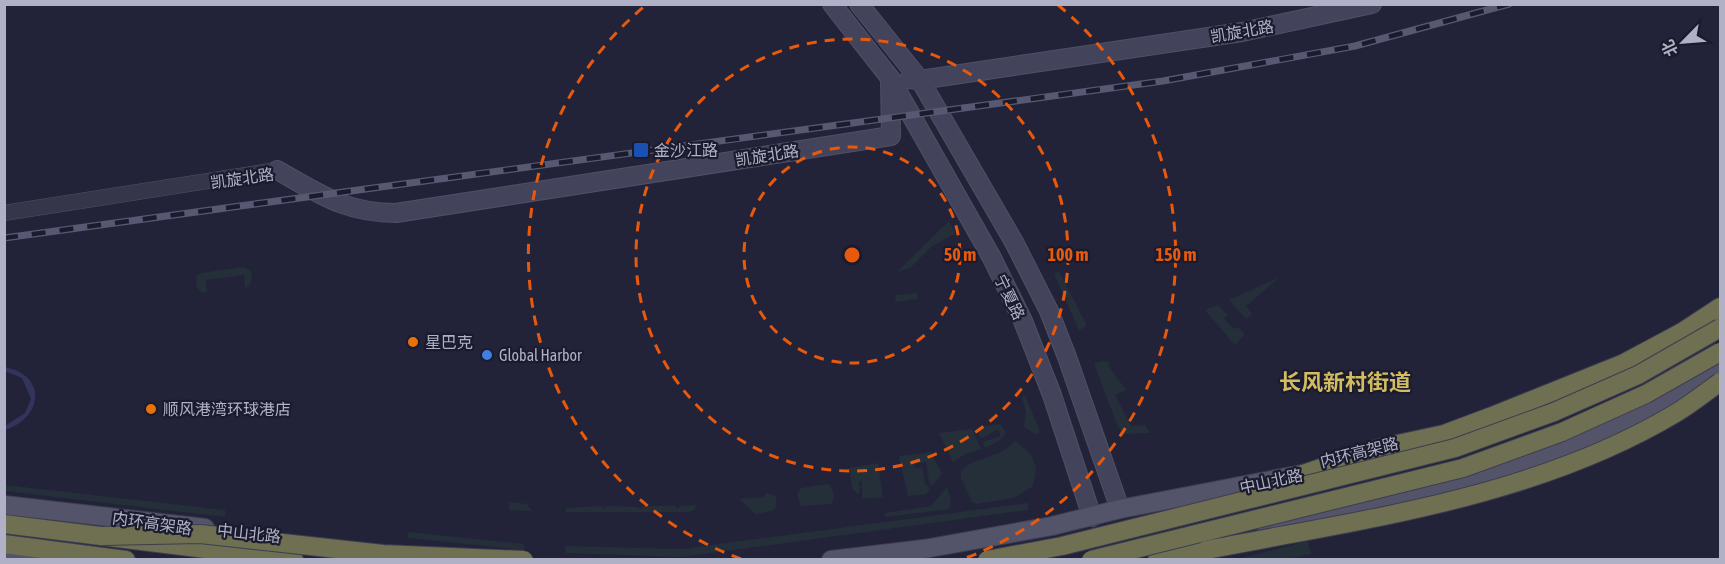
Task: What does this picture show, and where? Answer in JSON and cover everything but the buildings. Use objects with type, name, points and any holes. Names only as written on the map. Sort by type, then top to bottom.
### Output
[{"type":"highway","points":[[1303,474],[1379,448],[1444,434],[1624,363],[1682,332],[1720,307]]},
{"type":"highway","name":"内环高架路","points":[[987,560],[1062,546],[1455,448],[1554,412],[1638,375],[1720,328]]},
{"type":"highway","points":[[1091,560],[1463,468],[1563,432],[1646,394],[1720,352]]},
{"type":"highway","points":[[1156,560],[1451,502],[1527,479],[1610,447],[1676,413],[1720,384]]},
{"type":"highway","name":"内环高架路","points":[[4,524],[294,560]]},
{"type":"highway","points":[[103,536],[200,534],[383,554],[524,560]]},
{"type":"highway","points":[[4,544],[126,560]]},
{"type":"highway","points":[[4,549],[52,560]]},
{"type":"main road","name":"中山北路","points":[[831,560],[924,549],[1092,517],[1120,509],[1303,474],[1450,442],[1610,379],[1671,348],[1720,314]]},
{"type":"main road","points":[[1156,560],[1220,536],[1344,508],[1474,483],[1584,438],[1654,406],[1720,365]]},
{"type":"main road","points":[[1584,438],[1644,431],[1720,384]]},
{"type":"main road","name":"中山北路","points":[[4,505],[493,560]]},
{"type":"main road","points":[[1120,509],[1132,560]]},
{"type":"main road","points":[[1092,517],[1103,560]]},
{"type":"main road","points":[[4,555],[40,560]]},
{"type":"street","name":"宁夏路","points":[[832,4],[890,78],[992,258],[1023,321],[1052,395],[1092,517]]},
{"type":"street","name":"宁夏路","points":[[859,4],[920,80],[1014,242],[1049,310],[1079,387],[1120,509]]},
{"type":"street","name":"凯旋北路","points":[[4,213],[278,170],[341,206],[374,213],[396,213],[891,136],[890,78],[920,80],[1242,32],[1372,4]]},
{"type":"shaded area","points":[[949,221],[955,234],[932,246],[910,268],[897,272]]},
{"type":"shaded area","points":[[243,267],[251,271],[252,279],[249,286],[245,288],[244,275],[206,280],[207,292],[202,293],[196,286],[197,275]]},
{"type":"shaded area","points":[[1059,271],[1087,326],[1079,330],[1054,274]]},
{"type":"shaded area","points":[[1280,277],[1246,306],[1252,314],[1246,319],[1229,300]]},
{"type":"shaded area","points":[[917,293],[918,299],[896,302],[895,295]]},
{"type":"shaded area","points":[[1218,305],[1228,315],[1224,318],[1234,329],[1238,327],[1245,334],[1235,345],[1205,310]]},
{"type":"shaded area","points":[[1110,362],[1108,365],[1126,390],[1115,395],[1131,426],[1145,425],[1150,433],[1124,434],[1118,427],[1095,366],[1095,363]]},
{"type":"shaded area","points":[[1025,395],[1040,432],[1037,435],[1024,427],[1026,413],[1022,397]]},
{"type":"shaded area","points":[[1000,424],[1006,433],[999,441],[985,448],[983,442],[1001,436],[998,429],[981,439],[976,428]]},
{"type":"shaded area","points":[[972,429],[981,449],[965,454],[953,462],[939,433]]},
{"type":"shaded area","points":[[1015,441],[1027,450],[1034,460],[1036,472],[1032,487],[1014,498],[976,504],[972,502],[961,478],[961,471],[974,462],[1003,451]]},
{"type":"shaded area","points":[[931,452],[942,474],[932,486],[929,482],[926,462],[914,464],[915,468],[922,467],[925,483],[930,489],[926,494],[908,496],[899,456]]},
{"type":"shaded area","points":[[878,463],[883,497],[862,499],[862,481],[859,481],[858,495],[852,488],[849,468]]},
{"type":"shaded area","points":[[829,484],[834,494],[832,504],[801,506],[797,494],[801,488]]},
{"type":"shaded area","points":[[5,485],[225,510],[225,517],[5,491]]},
{"type":"shaded area","points":[[947,487],[951,500],[949,509],[886,517],[884,513],[931,506]]},
{"type":"shaded area","points":[[765,493],[776,496],[776,508],[772,511],[755,514],[739,499],[765,497]]},
{"type":"shaded area","points":[[509,502],[527,504],[531,511],[509,510]]},
{"type":"shaded area","points":[[1028,503],[1028,510],[682,557],[565,553],[565,546],[681,549]]},
{"type":"shaded area","points":[[696,505],[695,510],[689,512],[566,512],[566,508],[601,506],[604,509],[608,506],[641,509],[644,506],[675,506],[677,509],[681,506]]},
{"type":"shaded area","points":[[408,532],[524,544],[524,550],[408,538]]},
{"type":"shaded area","points":[[1308,541],[1311,554],[1288,559],[1237,559]]},
{"type":"water","points":[[4,367],[28,379],[34,387],[35,397],[33,407],[27,416],[18,424],[5,430],[5,426],[25,413],[31,399],[22,378],[5,371]]},
{"type":"railway","points":[[4,238],[1163,81],[1355,46],[1509,4]]},
{"type":"place","name":"金沙江路","points":[[641,150]]},
{"type":"place","name":"星巴克","points":[[413,342]]},
{"type":"place","name":"Global Harbor","points":[[487,355]]},
{"type":"place","name":"顺风港湾环球港店","points":[[151,409]]},
{"type":"district","name":"长风新村街道","points":[[1345,382]]}]
